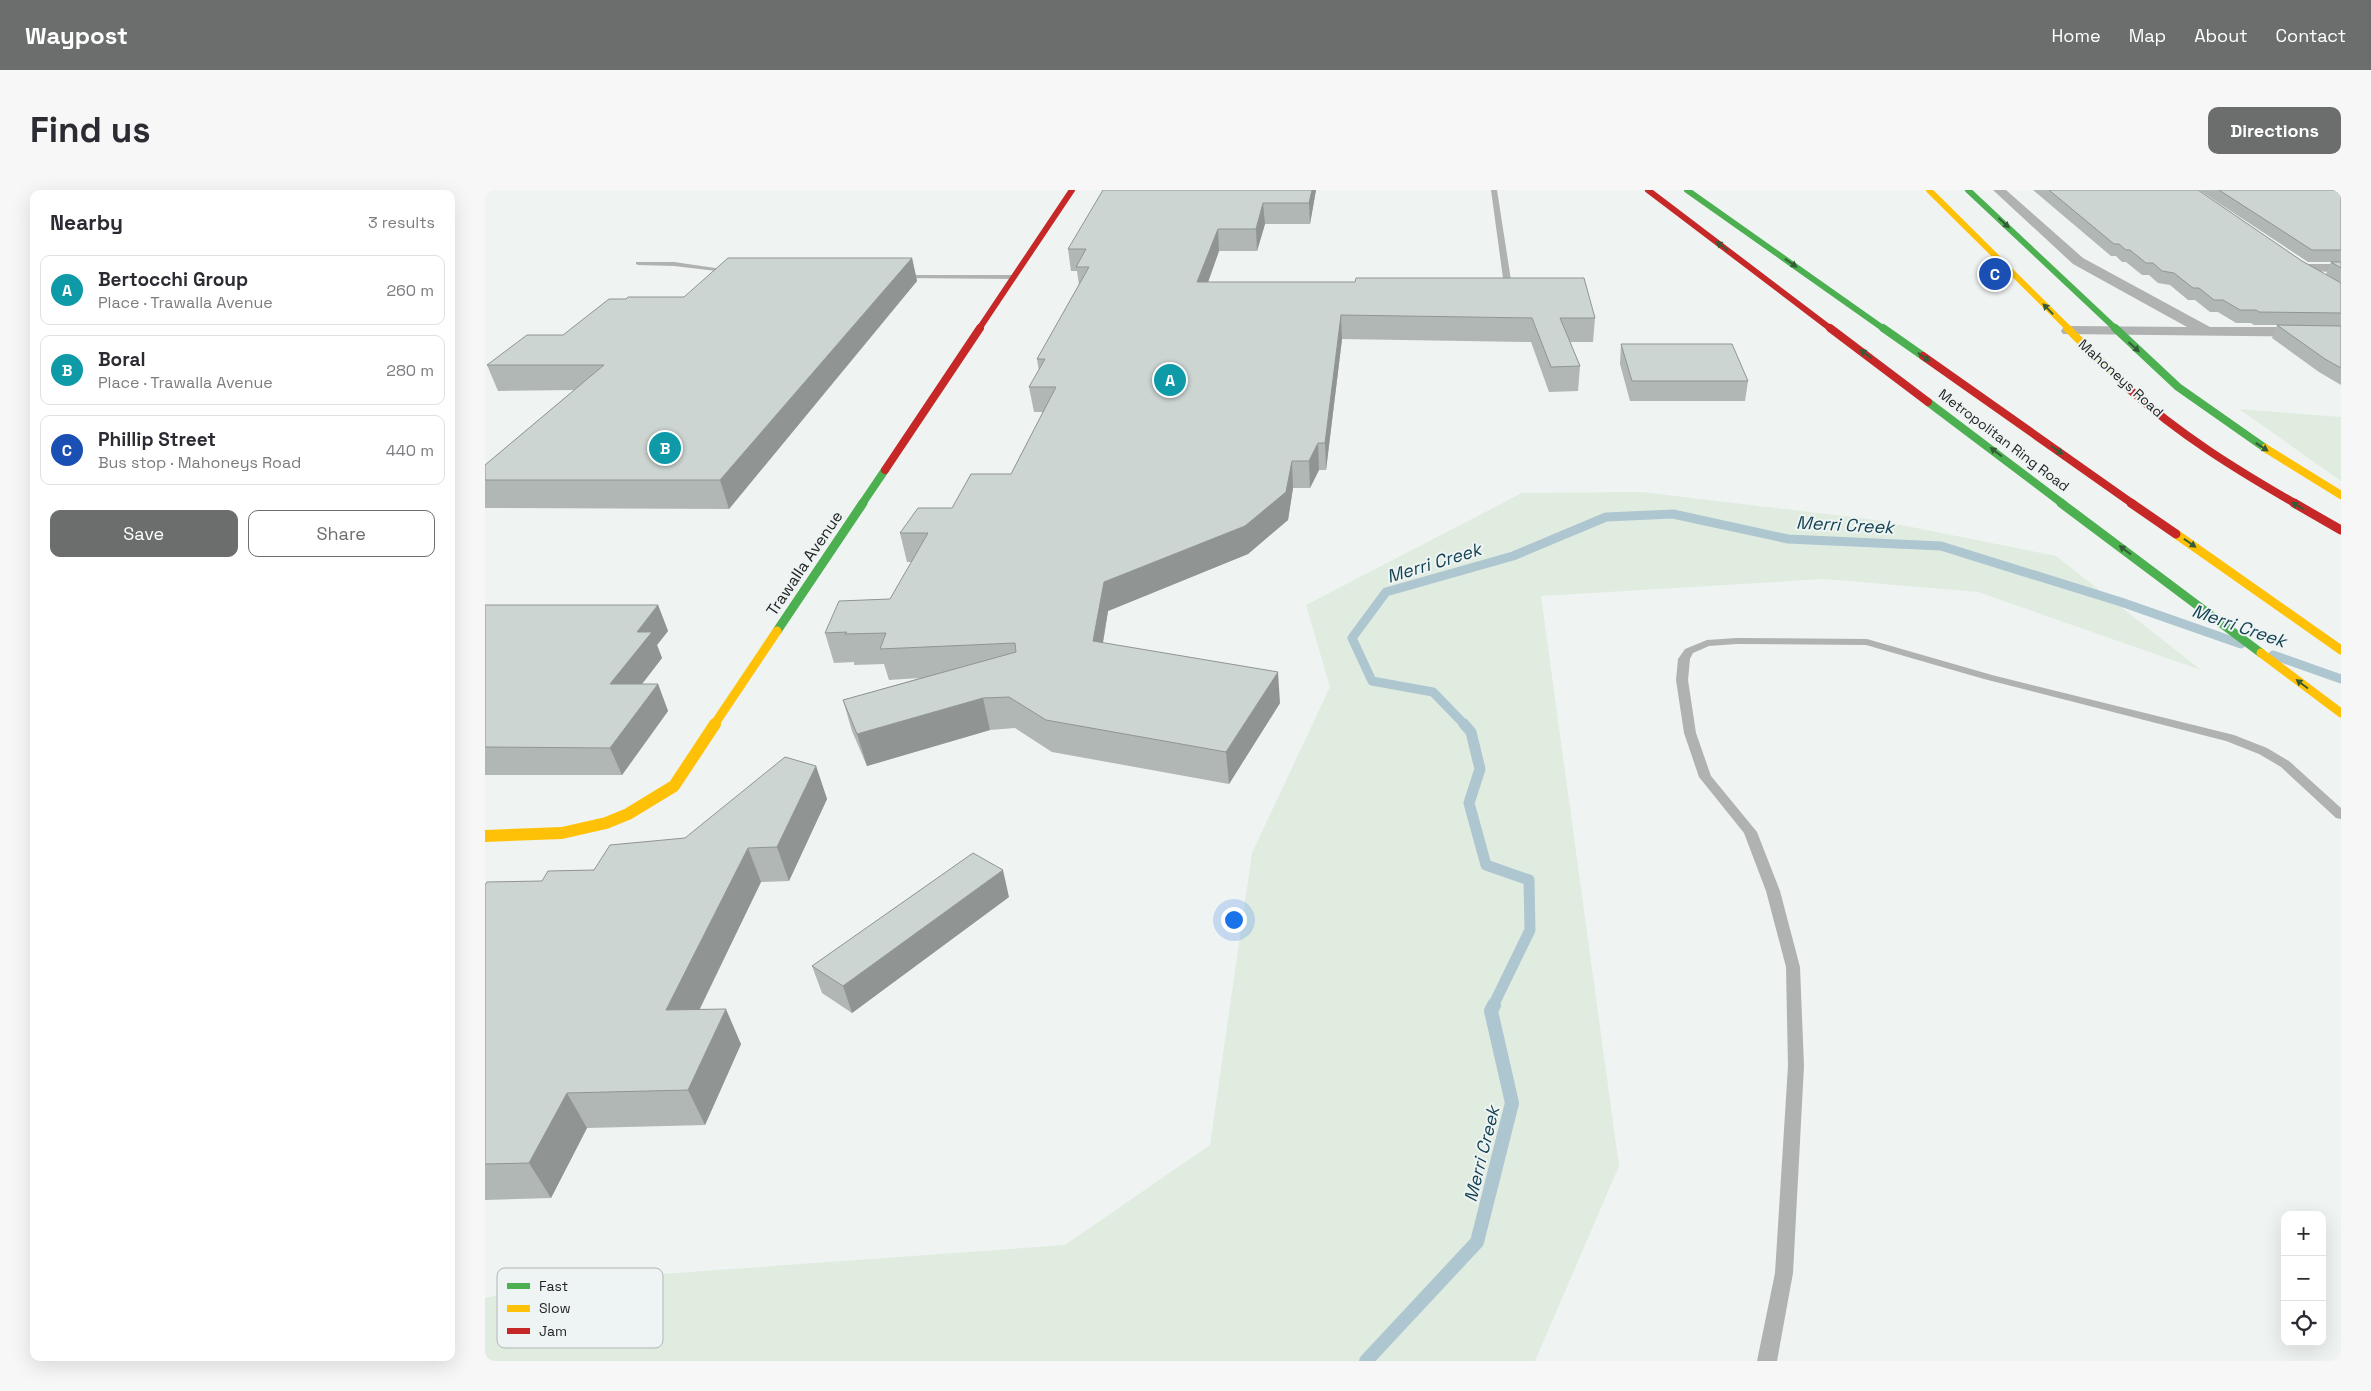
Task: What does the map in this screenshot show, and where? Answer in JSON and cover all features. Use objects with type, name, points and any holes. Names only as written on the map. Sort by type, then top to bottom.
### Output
[{"type":"main road","name":"Trawalla Avenue","points":[[485,836],[550,835],[591,830],[611,824],[646,808],[674,786],[1072,190]]},
{"type":"main road","points":[[1640,190],[1691,222]]},
{"type":"main road","name":"Metropolitan Ring Road","points":[[1648,190],[2341,713]]},
{"type":"main road","name":"Metropolitan Ring Road","points":[[1687,190],[2341,650]]},
{"type":"main road","points":[[1695,190],[1751,235]]},
{"type":"main road","name":"Mahoneys Road","points":[[1929,190],[2132,392],[2173,425],[2260,483],[2341,530]]},
{"type":"main road","name":"Mahoneys Road","points":[[1968,190],[2178,387],[2213,414],[2261,446],[2341,495]]},
{"type":"street","points":[[1999,190],[2078,261],[2208,332]]},
{"type":"street","points":[[2326,283],[2299,265],[2341,268]]},
{"type":"street","points":[[2069,331],[2341,332]]},
{"type":"lane","points":[[1494,190],[1509,294]]},
{"type":"lane","points":[[638,263],[675,264],[745,272]]},
{"type":"lane","points":[[896,278],[1015,277]]},
{"type":"lane","points":[[1767,1361],[1784,1273],[1796,1066],[1793,967],[1773,891],[1750,832],[1705,777],[1690,733],[1682,680],[1684,659],[1689,651],[1707,643],[1737,641],[1867,642],[1989,677],[2230,738],[2263,751],[2285,764],[2341,815]]},
{"type":"shaded area","points":[[2239,409],[2341,417],[2341,481]]},
{"type":"shaded area","points":[[1642,492],[1876,520],[2056,556],[2201,670],[1978,592],[1824,579],[1541,596],[1619,1166],[1535,1361],[485,1361],[485,1298],[497,1295],[497,1348],[663,1348],[663,1274],[1065,1245],[1210,1145],[1252,853],[1330,687],[1306,605],[1522,493]]},
{"type":"building","points":[[1103,190],[1312,190],[1309,203],[1263,203],[1256,229],[1218,229],[1197,282],[1355,282],[1356,278],[1584,278],[1595,318],[1560,318],[1580,366],[1551,367],[1532,318],[1341,315],[1325,443],[1318,443],[1309,461],[1292,461],[1286,492],[1245,526],[1104,582],[1093,641],[1278,672],[1226,752],[1046,720],[1009,697],[983,698],[857,734],[843,700],[1016,652],[1015,643],[880,649],[886,633],[825,633],[839,601],[890,599],[928,533],[900,533],[918,508],[952,508],[971,474],[1011,474],[1056,387],[1029,387],[1045,359],[1037,359],[1089,267],[1076,267],[1086,249],[1068,249]]},
{"type":"building","points":[[2049,190],[2198,190],[2302,261],[2341,283],[2341,313],[2259,312],[2256,310],[2240,310],[2223,300],[2214,300],[2199,288],[2193,288],[2174,273],[2162,271],[2153,263],[2146,263],[2130,250],[2126,250],[2119,244],[2114,244]]},
{"type":"building","points":[[2219,190],[2341,190],[2341,250],[2312,250]]},
{"type":"building","points":[[728,258],[912,258],[720,480],[485,480],[485,465],[604,365],[487,365],[527,335],[563,335],[609,299],[684,297]]},
{"type":"building","points":[[2331,262],[2341,262],[2341,268]]},
{"type":"building","points":[[2277,325],[2341,326],[2341,368],[2325,359]]},
{"type":"building","points":[[1621,344],[1732,344],[1748,381],[1632,381]]},
{"type":"building","points":[[485,605],[658,605],[637,632],[652,632],[610,684],[658,684],[610,748],[485,747]]},
{"type":"building","points":[[785,757],[816,766],[777,847],[748,848],[666,1010],[726,1009],[688,1090],[567,1093],[529,1163],[485,1164],[485,885],[487,882],[542,881],[548,871],[594,870],[610,845],[685,838]]},
{"type":"building","points":[[973,853],[1003,870],[843,986],[812,966]]},
{"type":"waterway","name":"Merri Creek","points":[[1465,725],[1433,692],[1372,681],[1352,638],[1386,592],[1513,556],[1606,517],[1673,514],[1788,539],[1941,546],[2121,602],[2241,644]]},
{"type":"waterway","name":"Merri Creek","points":[[2273,655],[2341,679]]},
{"type":"waterway","name":"Merri Creek","points":[[1464,724],[1471,732],[1480,769],[1469,803],[1486,865],[1529,880],[1530,930],[1493,1006]]},
{"type":"waterway","name":"Merri Creek","points":[[1366,1361],[1477,1242],[1512,1103],[1491,1011],[1494,1005]]},
{"type":"traffic: fast","points":[[1687,190],[1923,356]]},
{"type":"traffic: fast","points":[[1968,190],[2178,387],[2265,448]]},
{"type":"traffic: fast","points":[[1928,402],[2261,653]]},
{"type":"traffic: fast","points":[[777,631],[885,470]]},
{"type":"traffic: slow","points":[[1929,190],[2129,389]]},
{"type":"traffic: slow","points":[[2265,448],[2341,495]]},
{"type":"traffic: slow","points":[[2176,534],[2341,650]]},
{"type":"traffic: slow","points":[[485,836],[539,835],[585,829],[628,814],[674,786],[777,631]]},
{"type":"traffic: slow","points":[[2261,653],[2341,713]]},
{"type":"traffic: jam","points":[[885,470],[1072,190]]},
{"type":"traffic: jam","points":[[1648,190],[1928,402]]},
{"type":"traffic: jam","points":[[1923,356],[2176,534]]},
{"type":"traffic: jam","points":[[2129,389],[2176,429],[2203,447],[2341,530]]},
{"type":"place","name":"Phillip Street","points":[[1995,274]]},
{"type":"place","name":"Bertocchi Group","points":[[1170,380]]},
{"type":"place","name":"Boral","points":[[665,448]]}]
